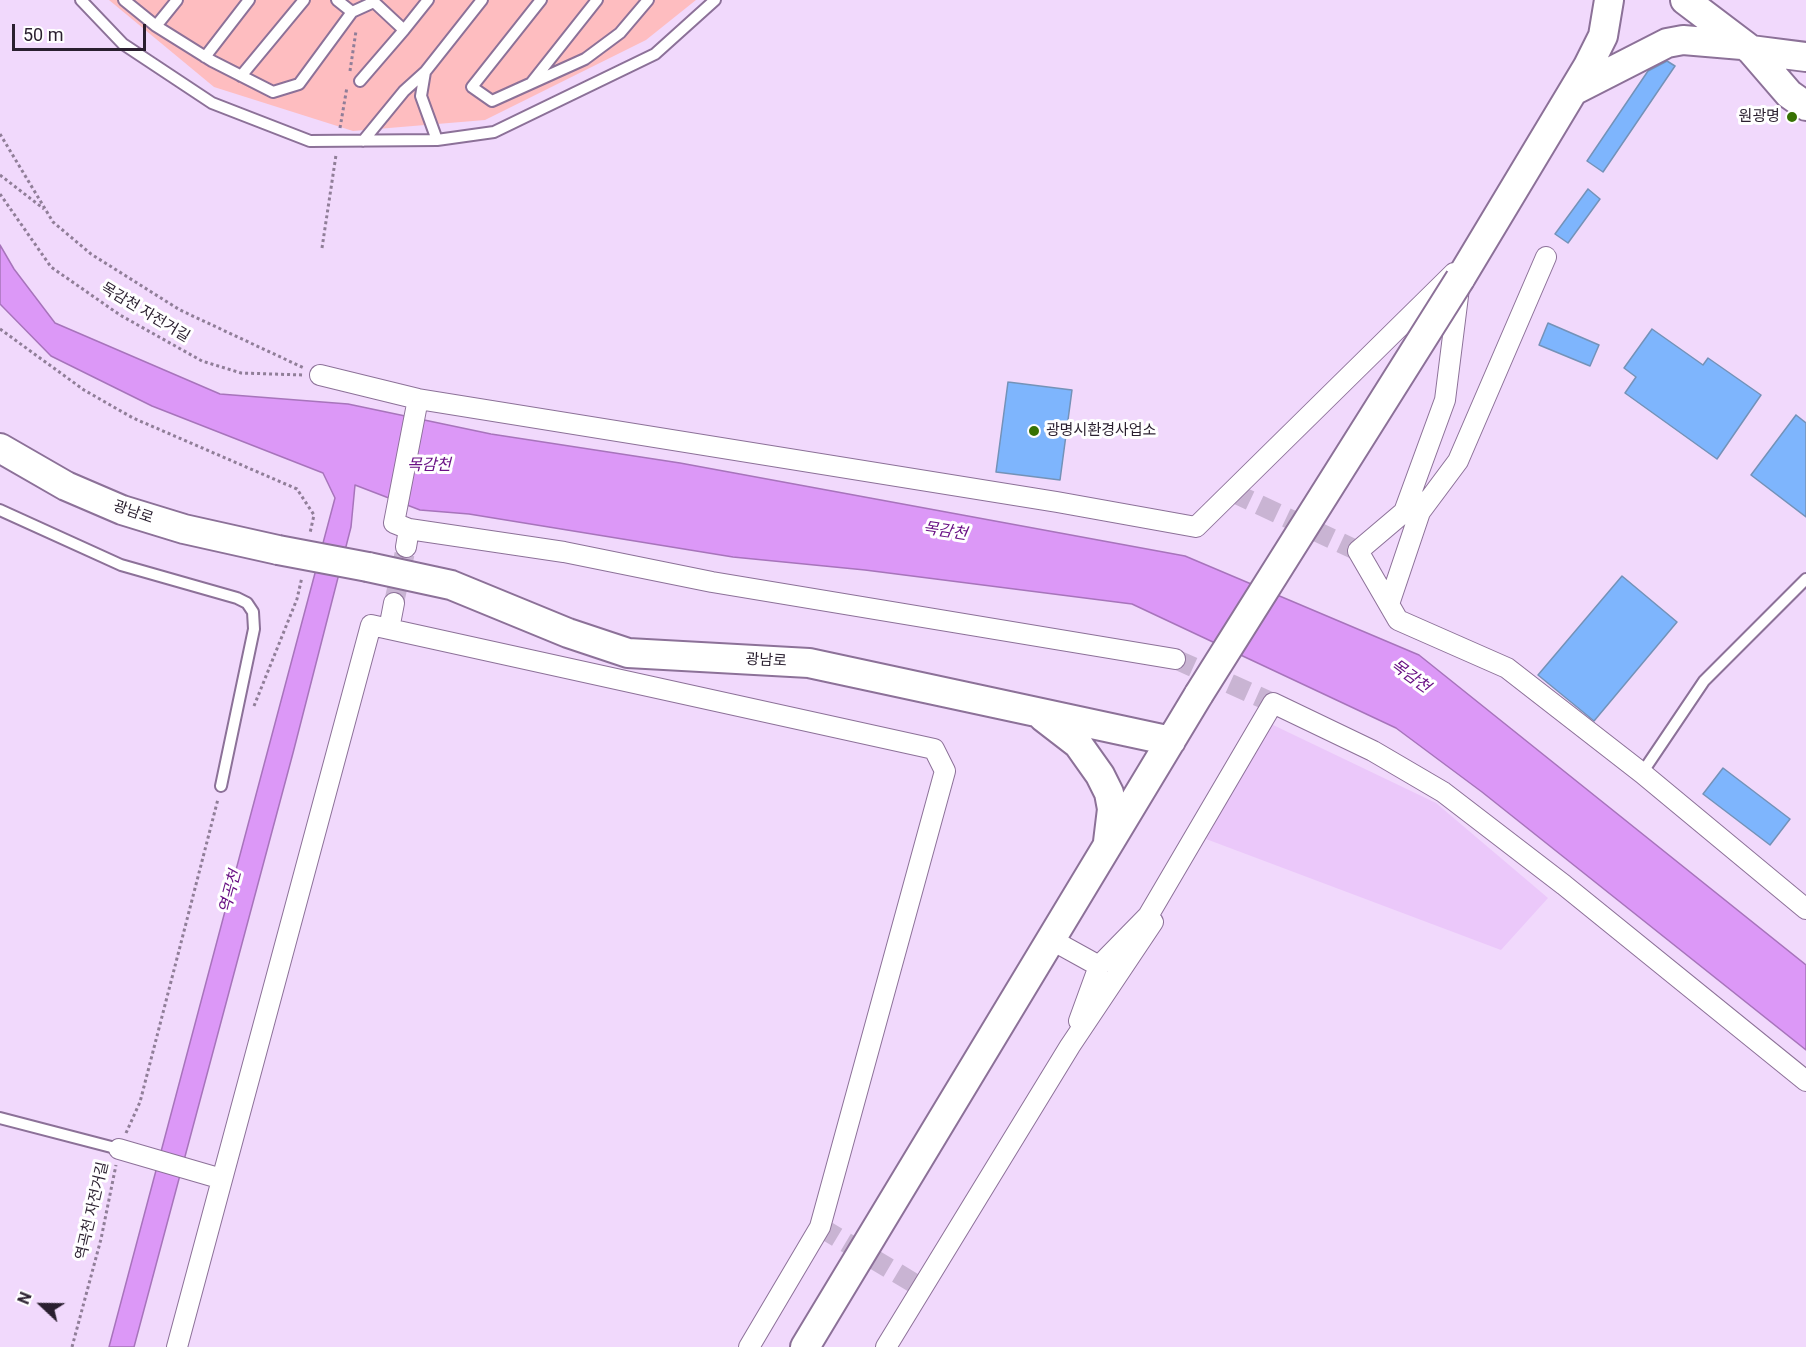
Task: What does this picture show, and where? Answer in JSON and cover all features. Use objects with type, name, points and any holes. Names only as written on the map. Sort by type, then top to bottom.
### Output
[{"type":"main road","points":[[1581,78],[1603,36],[1609,0]]},
{"type":"main road","points":[[805,1347],[1199,694],[1460,279],[1629,0]]},
{"type":"main road","points":[[1685,0],[1747,47],[1789,94],[1806,106]]},
{"type":"main road","points":[[1581,78],[1667,43],[1683,40],[1747,47],[1806,57]]},
{"type":"main road","name":"광남로","points":[[0,448],[66,486],[122,510],[184,529],[451,585],[568,633],[628,653],[809,663],[1171,741]]},
{"type":"main road","points":[[1036,712],[1078,744],[1100,775],[1109,793],[1112,809],[1106,851]]},
{"type":"street","points":[[320,375],[418,399],[1057,502],[1196,527],[1478,249]]},
{"type":"street","points":[[1389,604],[1420,512],[1458,461],[1546,257]]},
{"type":"street","points":[[1460,279],[1445,400],[1413,489],[1404,512],[1358,551],[1398,620],[1507,668],[1642,773],[1806,909]]},
{"type":"street","points":[[418,399],[403,533],[564,552],[712,582],[1176,659]]},
{"type":"street","points":[[1413,489],[1420,512]]},
{"type":"street","points":[[389,629],[394,603]]},
{"type":"street","points":[[177,1347],[371,625],[934,749],[945,771],[820,1227],[749,1347]]},
{"type":"street","points":[[1070,1046],[1099,966],[1148,916],[1272,703],[1373,751],[1443,792],[1564,885],[1806,1081]]},
{"type":"street","points":[[886,1347],[1070,1046],[1152,925],[1166,885]]},
{"type":"street","points":[[1052,940],[1099,966]]},
{"type":"street","points":[[119,1149],[222,1179]]},
{"type":"lane","points":[[81,0],[123,44],[212,103],[310,141],[437,140],[494,132],[655,54],[715,0]]},
{"type":"lane","points":[[124,0],[156,26],[205,57],[273,92],[299,84],[356,11],[374,1],[404,30]]},
{"type":"lane","points":[[156,26],[177,0]]},
{"type":"lane","points":[[205,57],[249,0]]},
{"type":"lane","points":[[242,76],[304,0]]},
{"type":"lane","points":[[338,0],[356,11]]},
{"type":"lane","points":[[360,81],[428,0]]},
{"type":"lane","points":[[363,141],[404,91],[425,72],[482,0]]},
{"type":"lane","points":[[541,0],[472,87],[492,100],[585,59],[620,33],[648,0]]},
{"type":"lane","points":[[531,83],[597,0]]},
{"type":"lane","points":[[425,72],[421,96],[437,140]]},
{"type":"lane","points":[[0,510],[122,565],[237,598],[247,603],[253,612],[254,629],[221,786]]},
{"type":"lane","points":[[1642,773],[1704,681],[1806,579]]},
{"type":"lane","points":[[0,1118],[119,1149]]},
{"type":"path","points":[[349,75],[356,11]]},
{"type":"path","points":[[322,248],[347,86]]},
{"type":"path","points":[[0,134],[53,222],[91,254],[180,310],[320,375]]},
{"type":"path","points":[[0,176],[47,212]]},
{"type":"path","name":"목감천 자전거길","points":[[0,194],[51,267],[130,321],[202,361],[241,373],[320,375]]},
{"type":"path","name":"역곡천 자전거길","points":[[72,1347],[101,1239],[119,1149],[140,1102],[221,786]]},
{"type":"shaded area","points":[[109,0],[696,0],[646,40],[485,120],[353,131],[214,87]]},
{"type":"shaded area","points":[[1271,724],[1436,803],[1548,898],[1501,950],[1206,839]]},
{"type":"water","name":"목감천","points":[[0,245],[14,269],[55,323],[220,394],[348,404],[491,434],[680,463],[1185,556],[1419,655],[1806,965],[1806,1050],[1482,792],[1396,728],[1132,604],[865,570],[733,557],[469,514],[420,510],[355,485],[351,527],[134,1347],[109,1347],[335,498],[323,473],[152,406],[51,356],[0,304]]},
{"type":"building","points":[[1667,61],[1675,66],[1603,172],[1587,161],[1648,71]]},
{"type":"building","points":[[1588,189],[1600,199],[1568,243],[1555,234]]},
{"type":"building","points":[[1548,323],[1599,345],[1590,366],[1539,345]]},
{"type":"building","points":[[1652,329],[1703,365],[1708,358],[1761,395],[1717,459],[1625,393],[1636,377],[1624,368]]},
{"type":"building","name":"광명시환경사업소","points":[[1008,382],[1072,390],[1060,480],[996,472]]},
{"type":"building","points":[[1796,415],[1806,423],[1806,517],[1751,475]]},
{"type":"building","points":[[1622,576],[1677,622],[1594,721],[1538,675]]},
{"type":"building","points":[[1723,768],[1790,819],[1770,845],[1703,794]]},
{"type":"tunnel","points":[[1232,492],[1358,551]]},
{"type":"tunnel","points":[[394,603],[406,547]]},
{"type":"tunnel","points":[[1175,659],[1273,703]]},
{"type":"tunnel","points":[[820,1227],[922,1288]]},
{"type":"place","name":"원광명","points":[[1792,117]]},
{"type":"place","name":"광명시환경사업소","points":[[1034,431]]},
{"type":"water label","name":"역곡천","points":[[231,892]]}]
